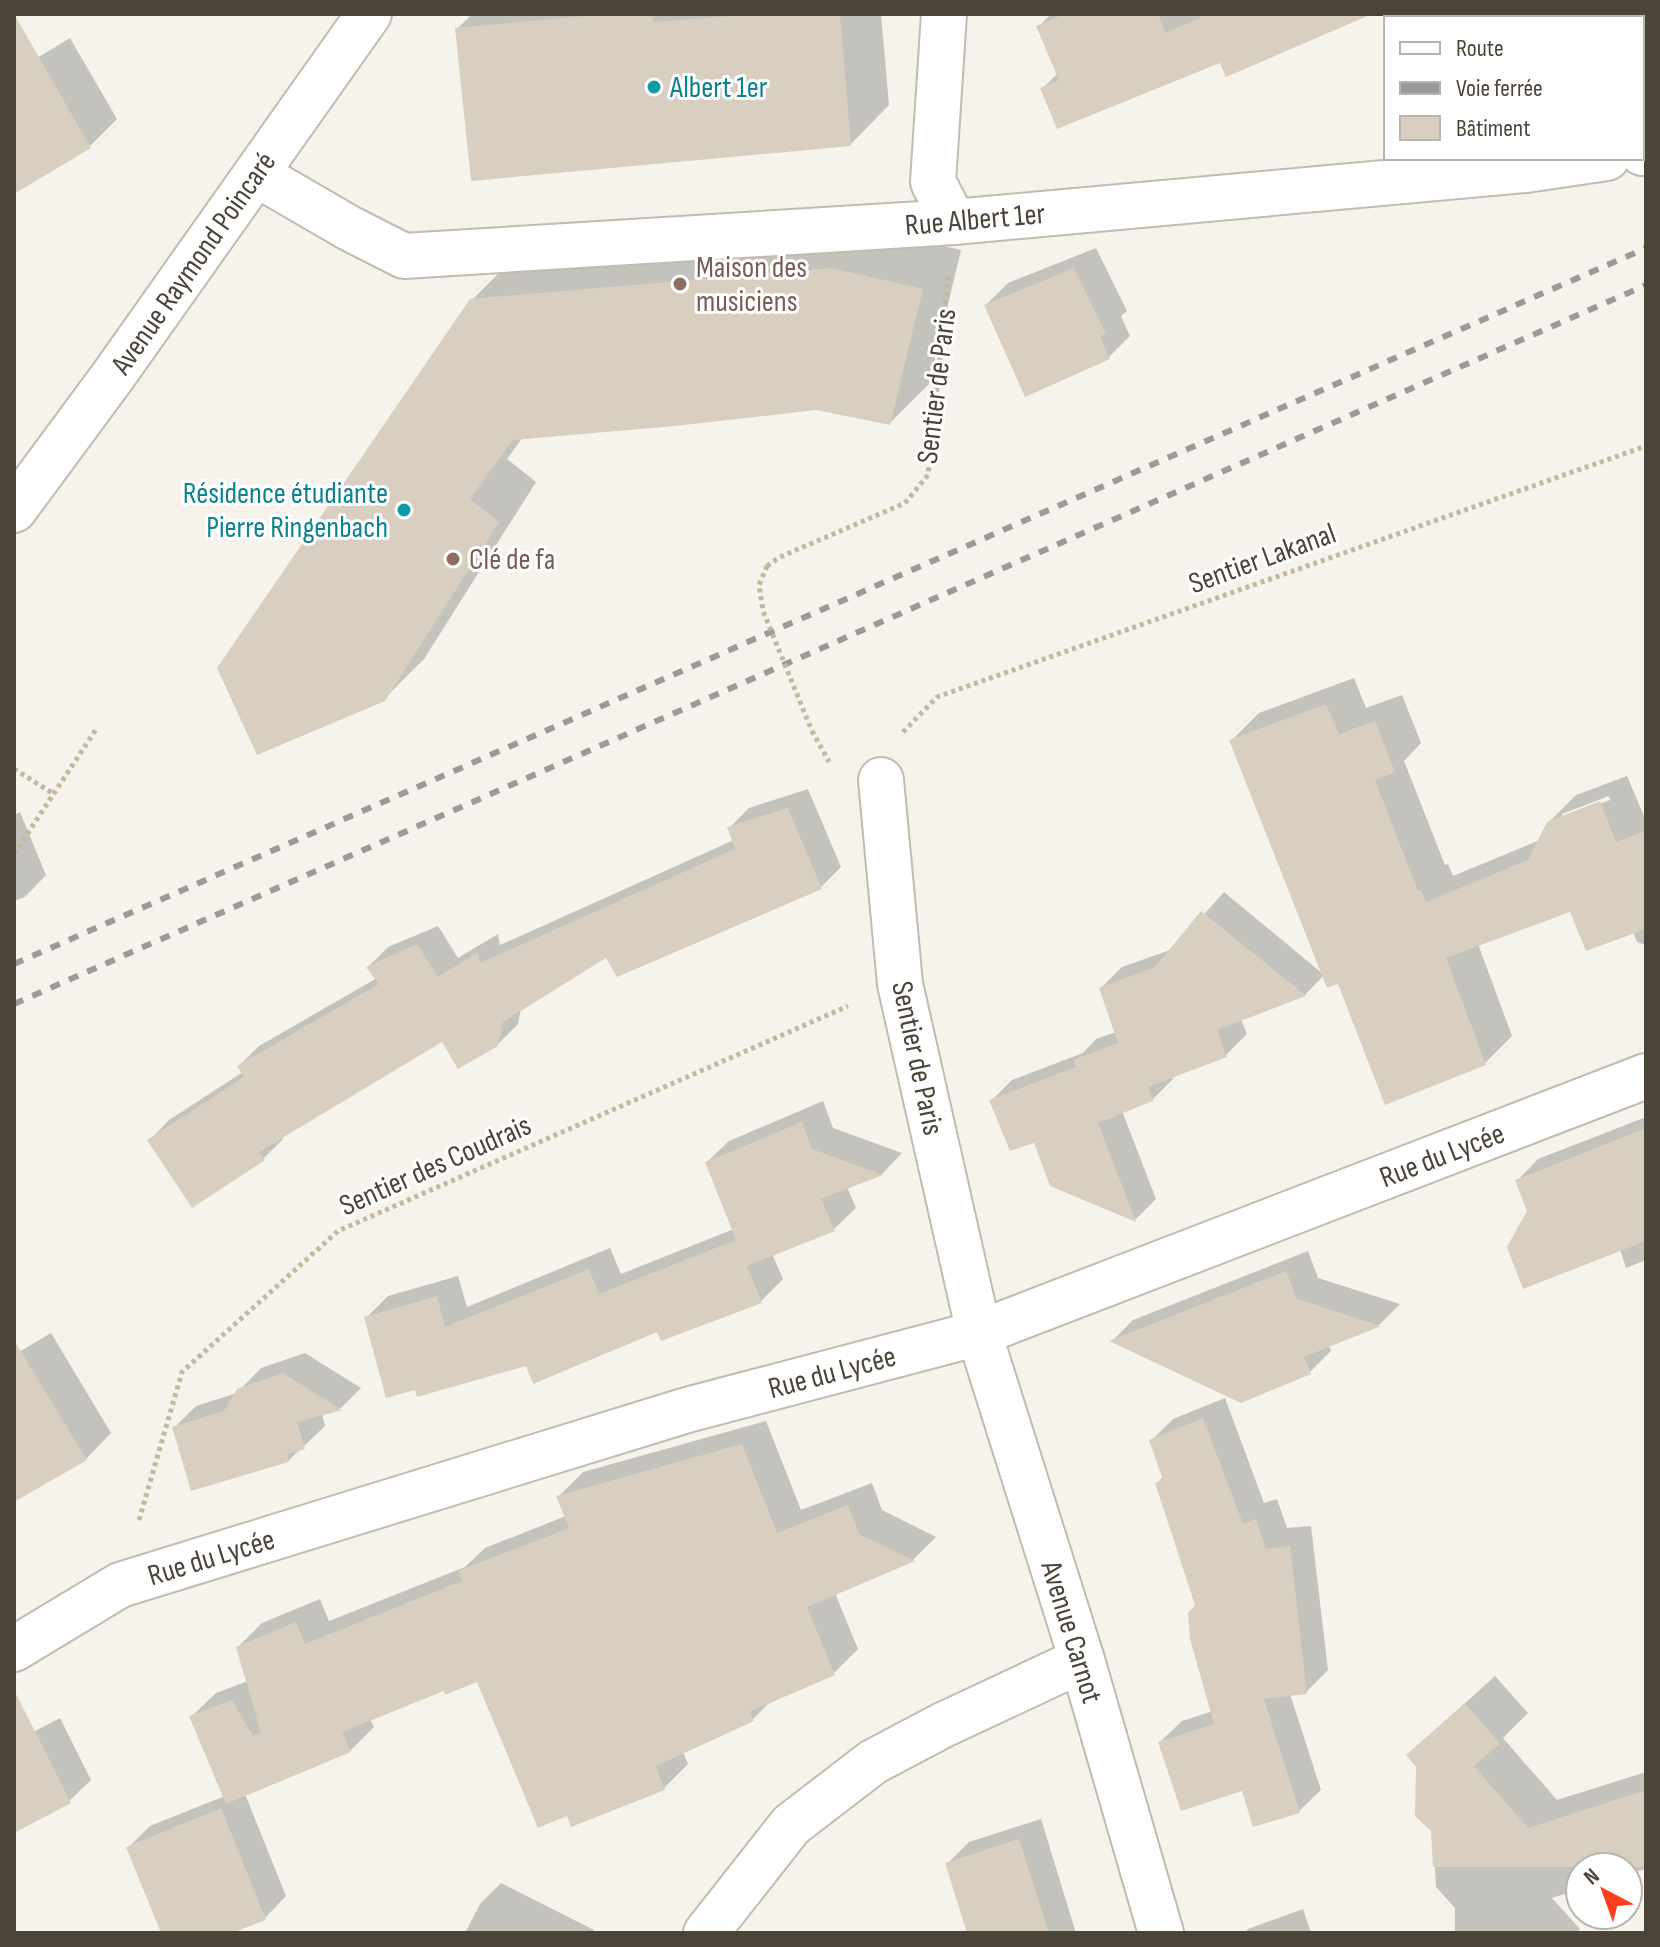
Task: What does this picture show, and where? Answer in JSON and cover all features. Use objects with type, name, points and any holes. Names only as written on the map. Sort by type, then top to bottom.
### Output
[{"type":"street","name":"Avenue Raymond Poincaré","points":[[14,510],[369,14]]},
{"type":"street","points":[[944,14],[933,182],[954,222]]},
{"type":"street","name":"Rue Albert 1er","points":[[256,174],[404,256],[954,222],[1526,170],[1594,160]]},
{"type":"street","name":"Sentier de Paris","points":[[881,780],[900,984],[979,1333]]},
{"type":"street","name":"Rue du Lycée","points":[[14,1649],[120,1585],[687,1410],[979,1333],[1646,1076]]},
{"type":"street","name":"Avenue Carnot","points":[[979,1333],[1082,1660],[1161,1933]]},
{"type":"street","points":[[706,1933],[791,1825],[873,1762],[943,1725],[1082,1660]]},
{"type":"path","name":"Sentier de Paris","points":[[812,731],[763,611],[759,585],[767,566],[780,557],[905,503],[928,475],[954,222]]},
{"type":"path","name":"Sentier Lakanal","points":[[904,730],[937,697],[1646,446]]},
{"type":"path","points":[[14,854],[97,728]]},
{"type":"path","points":[[14,769],[54,794]]},
{"type":"path","name":"Sentier des Coudrais","points":[[120,1585],[182,1372],[338,1231],[900,984]]},
{"type":"building","points":[[14,14],[91,148],[14,194]]},
{"type":"building","name":"Albert 1er","points":[[607,14],[651,14],[654,22],[757,14],[840,14],[851,146],[471,181],[455,28]]},
{"type":"building","points":[[1064,14],[1158,14],[1165,33],[1200,18],[1198,14],[1372,14],[1226,77],[1220,63],[1057,129],[1040,88],[1059,80],[1036,26]]},
{"type":"building","name":"Résidence étudiante Pierre Ringenbach","points":[[831,268],[923,289],[890,425],[816,410],[513,440],[470,499],[499,522],[385,701],[257,755],[217,668],[470,299]]},
{"type":"building","points":[[1074,268],[1106,334],[1100,336],[1110,359],[1025,397],[984,305]]},
{"type":"building","points":[[1326,704],[1339,734],[1375,721],[1395,772],[1375,780],[1418,891],[1421,890],[1426,902],[1528,860],[1547,822],[1600,801],[1616,842],[1646,831],[1646,929],[1586,951],[1570,912],[1446,958],[1486,1065],[1385,1105],[1338,984],[1327,988],[1229,740]]},
{"type":"building","points":[[788,808],[822,889],[617,977],[606,958],[503,1022],[498,1046],[458,1069],[442,1042],[259,1152],[265,1160],[192,1208],[147,1140],[244,1077],[237,1066],[379,984],[366,967],[417,944],[438,977],[478,952],[480,963],[728,852],[735,848],[727,827]]},
{"type":"building","points":[[1201,911],[1306,996],[1217,1030],[1227,1057],[1148,1087],[1153,1101],[1098,1123],[1136,1222],[1050,1186],[1034,1143],[1010,1151],[989,1100],[1076,1067],[1073,1060],[1118,1043],[1099,988],[1155,967]]},
{"type":"building","points":[[802,1122],[812,1149],[883,1175],[821,1199],[835,1231],[747,1266],[762,1303],[661,1341],[657,1332],[533,1384],[526,1366],[417,1397],[415,1390],[386,1398],[364,1317],[437,1296],[445,1327],[589,1269],[599,1294],[736,1240],[705,1162]]},
{"type":"building","points":[[1646,1128],[1646,1241],[1523,1289],[1507,1247],[1527,1211],[1515,1180]]},
{"type":"building","points":[[1286,1271],[1297,1299],[1381,1326],[1304,1357],[1311,1374],[1241,1403],[1109,1341]]},
{"type":"building","points":[[14,1340],[87,1460],[14,1502]]},
{"type":"building","points":[[283,1373],[342,1410],[297,1422],[305,1449],[287,1454],[289,1462],[191,1491],[172,1427],[224,1411],[237,1389]]},
{"type":"building","points":[[1203,1418],[1243,1524],[1256,1519],[1266,1549],[1290,1546],[1307,1694],[1264,1699],[1300,1813],[1253,1827],[1242,1791],[1181,1811],[1158,1742],[1214,1724],[1190,1639],[1188,1613],[1195,1605],[1155,1483],[1163,1480],[1149,1440]]},
{"type":"building","points":[[742,1444],[777,1533],[848,1505],[859,1534],[915,1561],[807,1607],[835,1675],[749,1712],[754,1721],[656,1766],[665,1790],[571,1827],[567,1816],[538,1828],[477,1682],[445,1695],[444,1691],[342,1732],[351,1752],[226,1804],[189,1716],[232,1700],[253,1736],[261,1733],[236,1647],[296,1622],[305,1644],[462,1581],[458,1571],[569,1528],[556,1496]]},
{"type":"building","points":[[14,1690],[71,1803],[14,1833]]},
{"type":"building","points":[[1465,1703],[1500,1744],[1474,1766],[1528,1828],[1646,1790],[1646,1867],[1644,1851],[1564,1851],[1564,1867],[1433,1867],[1431,1831],[1415,1816],[1416,1767],[1406,1755]]},
{"type":"building","points":[[221,1808],[266,1920],[232,1933],[161,1933],[126,1847]]},
{"type":"building","points":[[1019,1839],[1049,1933],[967,1933],[945,1863]]},
{"type":"railway","points":[[14,964],[1646,248]]},
{"type":"railway","points":[[14,1004],[1646,285]]},
{"type":"place","name":"Albert 1er","points":[[654,87]]},
{"type":"place","name":"Maison des musiciens","points":[[680,284]]},
{"type":"place","name":"Résidence étudiante Pierre Ringenbach","points":[[404,510]]},
{"type":"place","name":"Clé de fa","points":[[453,559]]}]
